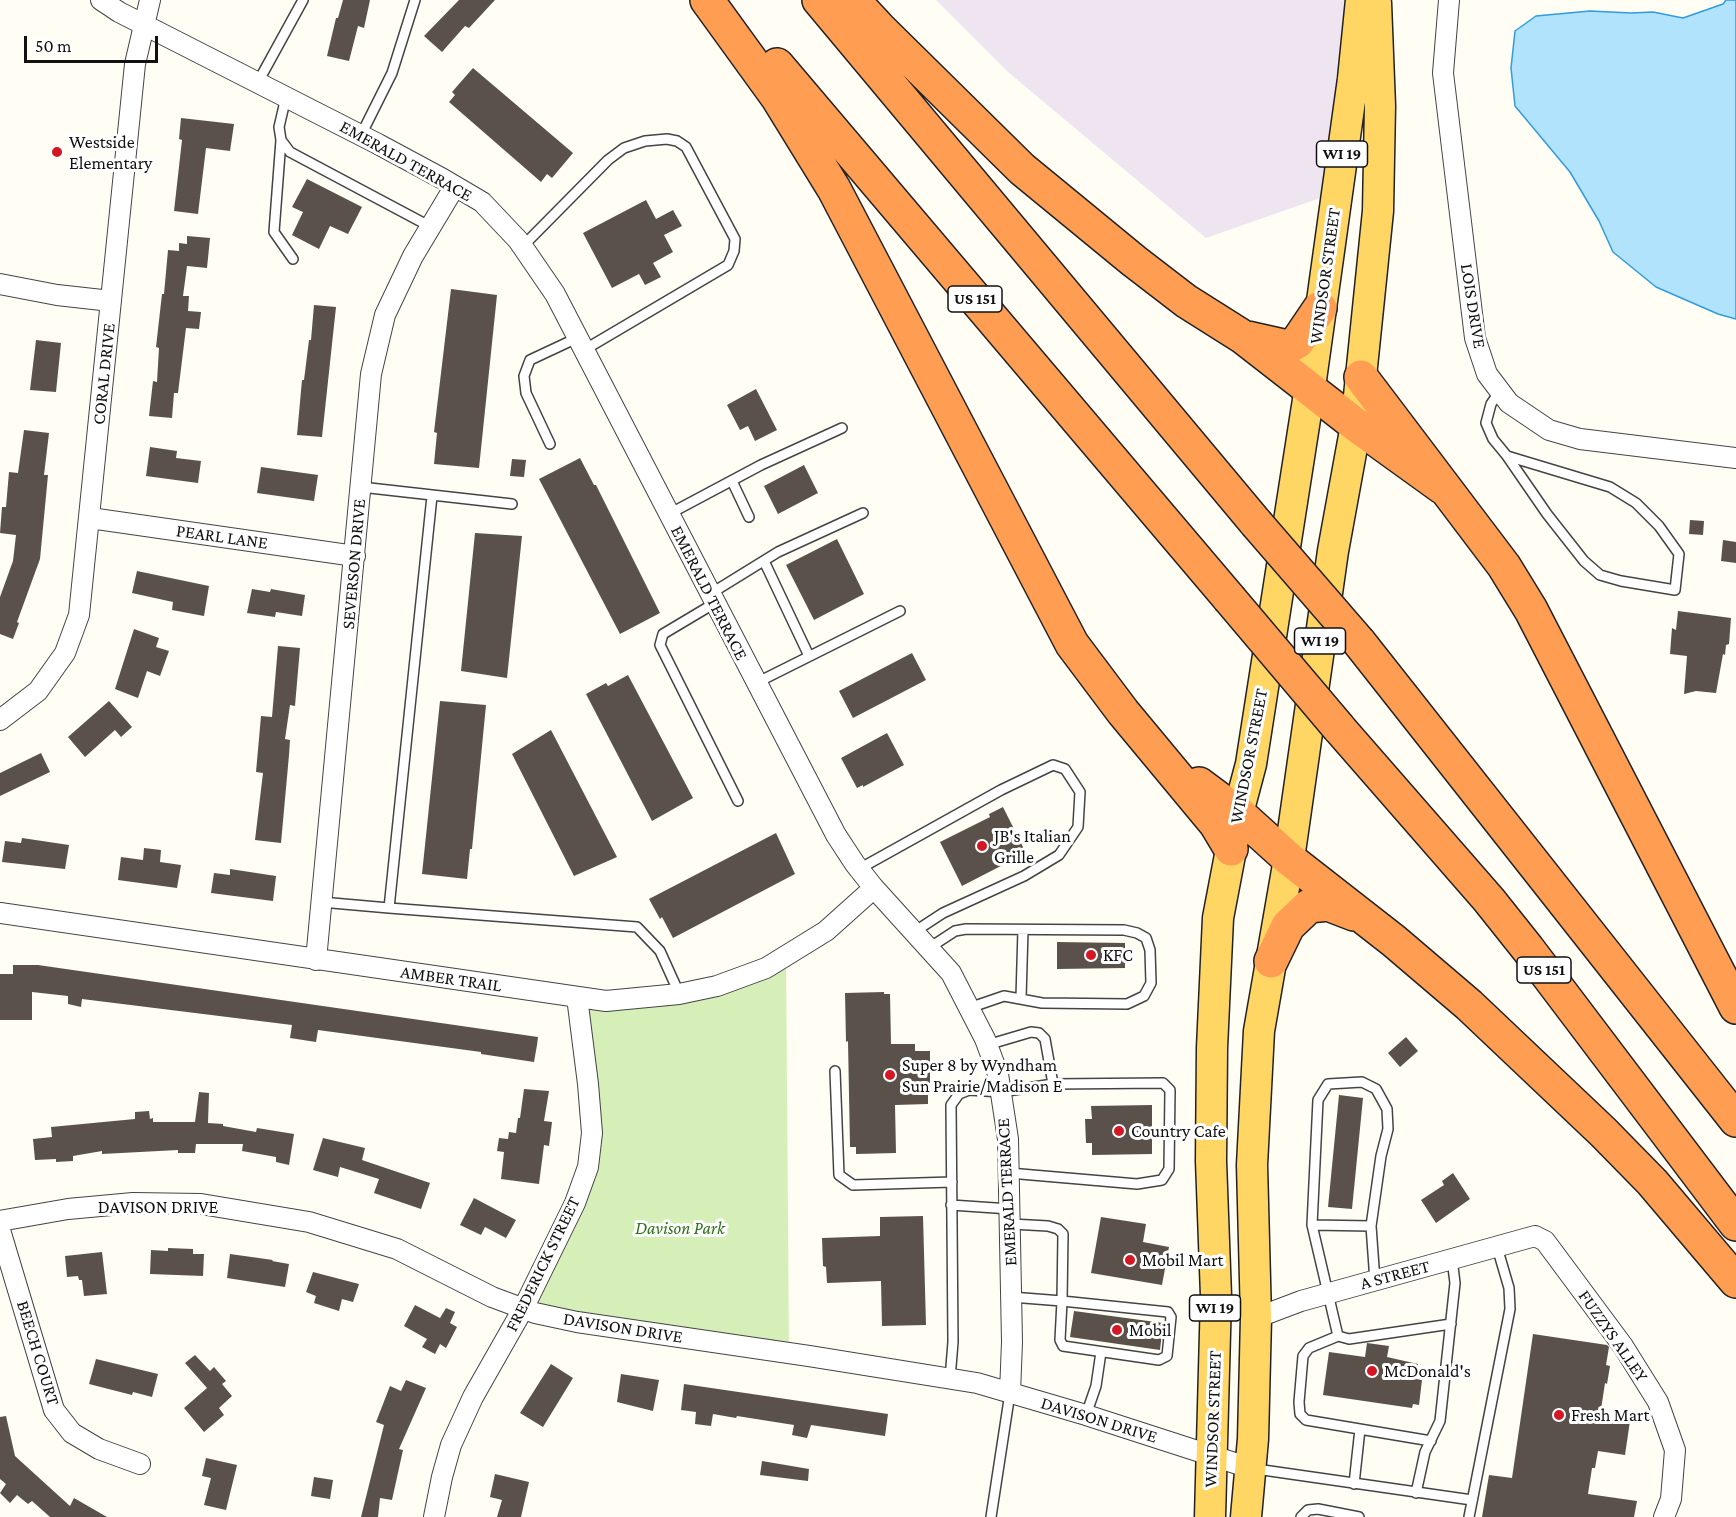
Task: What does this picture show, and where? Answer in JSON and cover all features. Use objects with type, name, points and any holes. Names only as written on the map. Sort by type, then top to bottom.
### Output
[{"type":"highway","points":[[706,0],[778,98],[834,189],[1072,644],[1152,748],[1216,824],[1231,849]]},
{"type":"highway","name":"US 151","points":[[721,0],[923,235],[1339,728],[1489,900],[1736,1224]]},
{"type":"highway","points":[[819,0],[1256,523],[1359,642],[1736,1119]]},
{"type":"highway","points":[[853,0],[888,38],[1022,169],[1186,301],[1243,337],[1356,425],[1442,487]]},
{"type":"highway","points":[[1243,337],[1288,347],[1297,342],[1320,308]]},
{"type":"highway","points":[[1361,377],[1504,566],[1531,610],[1736,1007]]},
{"type":"highway","points":[[1152,748],[1238,813],[1288,859],[1469,1005],[1595,1124],[1652,1182],[1736,1281]]},
{"type":"highway","points":[[1271,961],[1288,926],[1309,906],[1328,904],[1364,918]]},
{"type":"main road","name":"WINDSOR STREET","points":[[1210,1517],[1216,1296],[1211,1161],[1212,1048],[1218,918],[1238,813],[1251,764],[1310,387],[1353,80],[1361,0]]},
{"type":"main road","name":"WI 19","points":[[1246,1517],[1256,1318],[1252,1154],[1258,1031],[1288,859],[1333,551],[1356,425],[1378,211],[1380,106],[1376,0]]},
{"type":"street","name":"EMERALD TERRACE","points":[[101,0],[362,135],[482,202],[522,247],[555,294],[836,835],[874,888],[951,972],[987,1045],[998,1074],[1008,1139],[1011,1217],[1010,1393]]},
{"type":"street","name":"CORAL DRIVE","points":[[0,720],[38,691],[65,653],[79,615],[135,64],[150,0]]},
{"type":"street","name":"LOIS DRIVE","points":[[1449,0],[1443,73],[1475,338],[1487,374],[1509,403],[1549,430],[1580,440],[1736,458]]},
{"type":"street","name":"SEVERSON DRIVE","points":[[316,960],[371,374],[385,315],[413,256],[456,186]]},
{"type":"street","points":[[0,284],[57,295],[111,301]]},
{"type":"street","name":"PEARL LANE","points":[[90,518],[354,556]]},
{"type":"street","name":"AMBER TRAIL","points":[[0,914],[606,1001],[679,994],[717,986],[766,968],[826,931],[874,888]]},
{"type":"street","name":"FREDERICK STREET","points":[[434,1517],[451,1445],[473,1397],[523,1309],[575,1203],[588,1167],[592,1133],[577,997]]},
{"type":"street","name":"DAVISON DRIVE","points":[[0,1221],[68,1209],[133,1203],[201,1204],[309,1222],[397,1249],[523,1309],[577,1322],[977,1383],[1086,1415],[1250,1468]]},
{"type":"street","name":"BEECH COURT","points":[[0,1230],[54,1410],[72,1433],[99,1449],[140,1464]]},
{"type":"street","name":"A STREET","points":[[1256,1318],[1327,1294],[1535,1236]]},
{"type":"street","name":"FUZZYS ALLEY","points":[[1535,1236],[1545,1241],[1623,1346],[1658,1402],[1675,1450],[1671,1499],[1664,1517]]},
{"type":"lane","points":[[258,82],[303,0]]},
{"type":"lane","points":[[362,135],[392,73],[415,0]]},
{"type":"lane","points":[[286,97],[279,127],[281,140],[274,232],[293,259]]},
{"type":"lane","points":[[522,247],[608,160],[624,148],[645,141],[667,138],[678,141],[686,147],[735,239],[734,251],[728,265],[581,344],[530,360],[524,376],[526,393],[550,444]]},
{"type":"lane","points":[[281,140],[290,152],[431,227]]},
{"type":"lane","points":[[1500,391],[1491,404],[1486,423],[1494,439],[1547,514],[1584,561],[1600,575],[1675,590],[1678,554],[1659,526],[1636,503],[1610,487],[1507,456]]},
{"type":"lane","points":[[669,514],[761,465],[842,428]]},
{"type":"lane","points":[[732,481],[750,517]]},
{"type":"lane","points":[[361,487],[512,504]]},
{"type":"lane","points":[[390,908],[432,496]]},
{"type":"lane","points":[[738,801],[660,645],[663,634],[764,561],[863,513]]},
{"type":"lane","points":[[764,561],[810,656]]},
{"type":"lane","points":[[756,682],[900,611]]},
{"type":"lane","points":[[859,869],[1001,790],[1042,770],[1053,765],[1065,769],[1080,792],[1078,827],[1059,855],[1024,876],[943,912],[914,932]]},
{"type":"lane","points":[[321,902],[637,927],[660,951],[679,994]]},
{"type":"lane","points":[[929,948],[955,931],[966,929],[1124,930],[1146,938],[1150,950],[1151,983],[1144,996],[1127,1005],[1042,1003],[1004,996],[969,1008]]},
{"type":"lane","points":[[1021,998],[1023,930]]},
{"type":"lane","points":[[987,1045],[1031,1032],[1039,1033],[1045,1039],[1053,1084]]},
{"type":"lane","points":[[835,1071],[839,1175],[853,1185],[952,1182]]},
{"type":"lane","points":[[1338,1336],[1312,1225],[1318,1100],[1328,1084],[1362,1082],[1376,1089],[1387,1109],[1388,1129],[1381,1156],[1371,1226],[1375,1281]]},
{"type":"lane","points":[[950,1379],[952,1342],[951,1105],[959,1094],[969,1090],[1000,1092],[1053,1084],[1163,1083],[1170,1090],[1169,1168],[1162,1180],[1137,1184],[1009,1173]]},
{"type":"lane","points":[[951,1205],[1048,1226],[1064,1234],[1062,1301],[1060,1340],[1063,1347],[1159,1360],[1167,1356],[1172,1317],[1168,1312],[1062,1301],[1011,1297]]},
{"type":"lane","points":[[1312,1225],[1371,1226]]},
{"type":"lane","points":[[1469,1517],[1510,1309],[1509,1288],[1497,1247]]},
{"type":"lane","points":[[1416,1492],[1425,1452],[1440,1421],[1455,1283],[1452,1259]]},
{"type":"lane","points":[[1431,1441],[1306,1420],[1300,1414],[1303,1356],[1309,1348],[1338,1336],[1349,1339],[1370,1337],[1451,1324]]},
{"type":"lane","points":[[1086,1415],[1096,1386],[1101,1352]]},
{"type":"lane","points":[[991,1517],[1010,1393]]},
{"type":"lane","points":[[1354,1484],[1360,1429]]},
{"type":"lane","points":[[1250,1468],[1472,1500]]},
{"type":"lane","points":[[1301,1517],[1308,1510],[1318,1509],[1359,1517]]},
{"type":"shaded area","points":[[936,0],[1345,0],[1342,64],[1323,197],[1206,238],[1008,72]]},
{"type":"green space","name":"Davison Park","points":[[786,955],[789,1353],[523,1309],[588,1167],[577,997],[679,994]]},
{"type":"water","points":[[1726,0],[1736,0],[1736,319],[1718,314],[1656,287],[1613,252],[1599,221],[1570,172],[1515,106],[1511,68],[1515,31],[1536,16],[1590,11],[1653,12],[1683,18],[1723,4]]},
{"type":"building","points":[[343,0],[370,0],[364,28],[358,26],[349,61],[327,56]]},
{"type":"building","points":[[459,0],[495,0],[469,28],[465,26],[442,52],[424,36]]},
{"type":"building","points":[[473,68],[573,153],[552,178],[547,174],[541,182],[449,102],[455,95],[452,92]]},
{"type":"building","points":[[181,118],[234,124],[230,151],[206,148],[198,214],[174,211],[182,140],[179,139]]},
{"type":"building","points":[[307,179],[362,207],[348,234],[330,226],[319,249],[292,235],[303,212],[292,207]]},
{"type":"building","points":[[646,200],[656,219],[673,210],[682,226],[664,235],[673,252],[653,263],[661,277],[645,285],[639,274],[612,288],[583,233]]},
{"type":"building","points":[[187,236],[210,238],[207,268],[187,266],[183,296],[189,296],[188,311],[201,312],[199,329],[186,328],[178,393],[174,393],[172,418],[149,416],[153,381],[157,382],[159,348],[156,347],[168,250],[179,251],[179,243],[187,244]]},
{"type":"building","points":[[451,289],[497,295],[479,468],[434,464],[437,433],[434,432]]},
{"type":"building","points":[[314,305],[336,307],[322,437],[297,435],[302,380],[304,380],[309,340],[311,340]]},
{"type":"building","points":[[36,340],[61,343],[56,392],[30,390]]},
{"type":"building","points":[[756,389],[777,430],[755,441],[748,426],[740,430],[727,405]]},
{"type":"building","points":[[24,430],[49,433],[44,475],[48,475],[40,559],[13,639],[0,634],[0,597],[13,561],[16,535],[0,533],[2,507],[6,507],[9,472],[18,473]]},
{"type":"building","points":[[150,447],[177,451],[176,458],[201,461],[198,483],[146,476]]},
{"type":"building","points":[[580,458],[596,485],[660,613],[620,634],[539,479]]},
{"type":"building","points":[[512,459],[526,460],[524,477],[510,476]]},
{"type":"building","points":[[804,465],[818,493],[778,514],[764,486]]},
{"type":"building","points":[[261,467],[318,475],[314,501],[257,493]]},
{"type":"building","points":[[1690,520],[1704,521],[1703,535],[1689,534]]},
{"type":"building","points":[[475,533],[522,536],[507,678],[461,671]]},
{"type":"building","points":[[837,539],[864,594],[814,620],[786,565]]},
{"type":"building","points":[[1723,540],[1736,542],[1736,563],[1721,561]]},
{"type":"building","points":[[137,571],[209,586],[204,616],[172,610],[173,602],[132,593]]},
{"type":"building","points":[[252,589],[270,592],[271,589],[305,595],[302,616],[276,612],[275,617],[247,613]]},
{"type":"building","points":[[1678,611],[1731,618],[1729,644],[1726,645],[1725,655],[1723,654],[1716,693],[1696,691],[1684,694],[1687,656],[1670,654],[1672,628],[1676,630]]},
{"type":"building","points":[[134,629],[159,638],[156,647],[169,651],[160,676],[147,671],[138,698],[115,689]]},
{"type":"building","points":[[278,646],[300,648],[295,706],[290,705],[285,739],[290,740],[281,843],[255,840],[263,773],[256,772],[261,716],[272,717]]},
{"type":"building","points":[[912,653],[926,680],[853,718],[839,691]]},
{"type":"building","points":[[628,675],[693,798],[652,821],[586,694]]},
{"type":"building","points":[[109,701],[132,727],[121,737],[115,730],[85,757],[68,737]]},
{"type":"building","points":[[440,701],[486,705],[467,879],[422,874]]},
{"type":"building","points":[[551,730],[617,857],[574,876],[512,754]]},
{"type":"building","points":[[887,733],[904,765],[857,788],[841,758]]},
{"type":"building","points":[[41,753],[50,772],[0,796],[0,773]]},
{"type":"building","name":"JB's Italian Grille","points":[[1003,807],[1026,853],[962,886],[940,842],[990,817],[989,814]]},
{"type":"building","points":[[776,833],[795,874],[673,938],[649,899]]},
{"type":"building","points":[[22,838],[69,845],[65,869],[2,862],[5,841],[21,843]]},
{"type":"building","points":[[144,848],[161,850],[160,862],[181,865],[177,888],[118,880],[121,857],[143,860]]},
{"type":"building","points":[[230,869],[276,876],[273,901],[211,893],[214,873],[230,875]]},
{"type":"building","name":"KFC","points":[[1057,942],[1125,943],[1125,968],[1057,969]]},
{"type":"building","points":[[13,965],[38,965],[538,1037],[537,1045],[534,1062],[481,1054],[481,1052],[318,1030],[316,1042],[290,1038],[292,1025],[82,999],[81,1007],[68,1004],[68,996],[32,992],[32,1020],[0,1020],[0,974],[13,974]]},
{"type":"building","name":"Super 8 by Wyndham Sun Prairie/Madison E","points":[[884,992],[884,994],[890,994],[891,1044],[915,1044],[915,1051],[930,1051],[928,1104],[895,1105],[896,1153],[856,1154],[856,1147],[850,1147],[845,993]]},
{"type":"building","points":[[1406,1037],[1418,1051],[1400,1067],[1388,1053]]},
{"type":"building","points":[[524,1089],[549,1091],[544,1121],[552,1122],[549,1146],[544,1145],[539,1184],[501,1179],[504,1152],[497,1151],[499,1138],[508,1139],[509,1132],[516,1133]]},
{"type":"building","points":[[199,1092],[209,1093],[208,1123],[256,1132],[257,1128],[294,1134],[289,1165],[276,1162],[276,1157],[242,1151],[243,1144],[196,1144],[195,1153],[178,1153],[178,1150],[102,1154],[102,1151],[73,1156],[73,1161],[35,1160],[33,1139],[52,1137],[51,1127],[135,1119],[135,1112],[149,1111],[153,1122],[195,1122]]},
{"type":"building","points":[[1339,1095],[1363,1098],[1352,1209],[1328,1207]]},
{"type":"building","name":"Country Cafe","points":[[1152,1105],[1152,1154],[1092,1155],[1092,1143],[1086,1143],[1085,1119],[1092,1119],[1091,1106]]},
{"type":"building","points":[[323,1138],[365,1148],[362,1160],[430,1183],[421,1209],[374,1193],[379,1179],[340,1167],[338,1177],[313,1170]]},
{"type":"building","points":[[1453,1173],[1470,1199],[1436,1223],[1421,1200],[1444,1185],[1442,1181]]},
{"type":"building","points":[[474,1198],[516,1220],[506,1238],[485,1227],[481,1235],[460,1225]]},
{"type":"building","points":[[923,1216],[926,1325],[882,1326],[881,1281],[827,1283],[826,1267],[823,1266],[822,1238],[880,1236],[880,1217]]},
{"type":"building","name":"Mobil Mart","points":[[1101,1217],[1146,1224],[1143,1242],[1169,1247],[1162,1285],[1091,1273]]},
{"type":"building","points":[[168,1248],[193,1249],[193,1254],[204,1254],[203,1276],[150,1274],[151,1250],[168,1251]]},
{"type":"building","points":[[102,1252],[107,1294],[84,1296],[82,1280],[79,1280],[78,1276],[67,1277],[65,1256]]},
{"type":"building","points":[[230,1254],[289,1264],[285,1287],[227,1278]]},
{"type":"building","points":[[313,1272],[359,1284],[353,1302],[342,1299],[339,1311],[314,1303],[316,1296],[306,1292]]},
{"type":"building","points":[[415,1305],[440,1318],[446,1308],[455,1312],[450,1323],[457,1327],[446,1348],[440,1344],[435,1354],[422,1347],[427,1339],[404,1326]]},
{"type":"building","name":"Mobil","points":[[1074,1311],[1163,1323],[1160,1350],[1070,1337]]},
{"type":"building","points":[[1533,1334],[1609,1347],[1606,1365],[1610,1366],[1600,1416],[1630,1421],[1625,1455],[1598,1451],[1595,1468],[1592,1468],[1588,1494],[1637,1501],[1634,1517],[1482,1517],[1489,1475],[1512,1478]]},
{"type":"building","name":"McDonald's","points":[[1367,1343],[1389,1346],[1387,1357],[1418,1364],[1416,1379],[1422,1380],[1419,1405],[1413,1404],[1412,1408],[1323,1395],[1329,1352],[1365,1357]]},
{"type":"building","points":[[195,1355],[210,1371],[214,1367],[226,1381],[222,1384],[232,1396],[219,1408],[224,1415],[204,1432],[184,1408],[207,1388],[185,1363]]},
{"type":"building","points":[[96,1359],[158,1374],[152,1397],[133,1392],[132,1395],[89,1384]]},
{"type":"building","points":[[551,1364],[573,1378],[543,1427],[520,1413]]},
{"type":"building","points":[[621,1374],[659,1380],[653,1411],[617,1402]]},
{"type":"building","points":[[406,1380],[426,1388],[399,1449],[403,1450],[392,1500],[380,1498],[378,1517],[361,1517],[384,1425],[376,1422],[390,1386],[401,1391]]},
{"type":"building","points":[[684,1384],[888,1414],[885,1436],[811,1425],[807,1438],[792,1435],[794,1425],[713,1414],[711,1426],[695,1424],[696,1412],[681,1410]]},
{"type":"building","points":[[6,1416],[15,1456],[70,1506],[74,1498],[107,1517],[50,1517],[32,1501],[28,1504],[17,1495],[10,1503],[0,1493],[6,1484],[0,1479],[0,1417]]},
{"type":"building","points":[[206,1458],[237,1465],[226,1510],[204,1505],[211,1478],[202,1476]]},
{"type":"building","points":[[762,1461],[809,1469],[808,1481],[760,1475]]},
{"type":"building","points":[[495,1474],[529,1482],[521,1517],[497,1517],[502,1500],[490,1497]]},
{"type":"building","points":[[314,1477],[333,1480],[330,1499],[311,1496]]},
{"type":"place","name":"Westside Elementary","points":[[57,152]]},
{"type":"place","name":"JB's Italian Grille","points":[[982,846]]},
{"type":"place","name":"KFC","points":[[1091,955]]},
{"type":"place","name":"Super 8 by Wyndham Sun Prairie/Madison E","points":[[890,1075]]},
{"type":"place","name":"Country Cafe","points":[[1119,1131]]},
{"type":"place","name":"Mobil Mart","points":[[1130,1260]]},
{"type":"place","name":"Mobil","points":[[1117,1330]]},
{"type":"place","name":"McDonald's","points":[[1372,1371]]},
{"type":"place","name":"Fresh Mart","points":[[1559,1415]]}]
